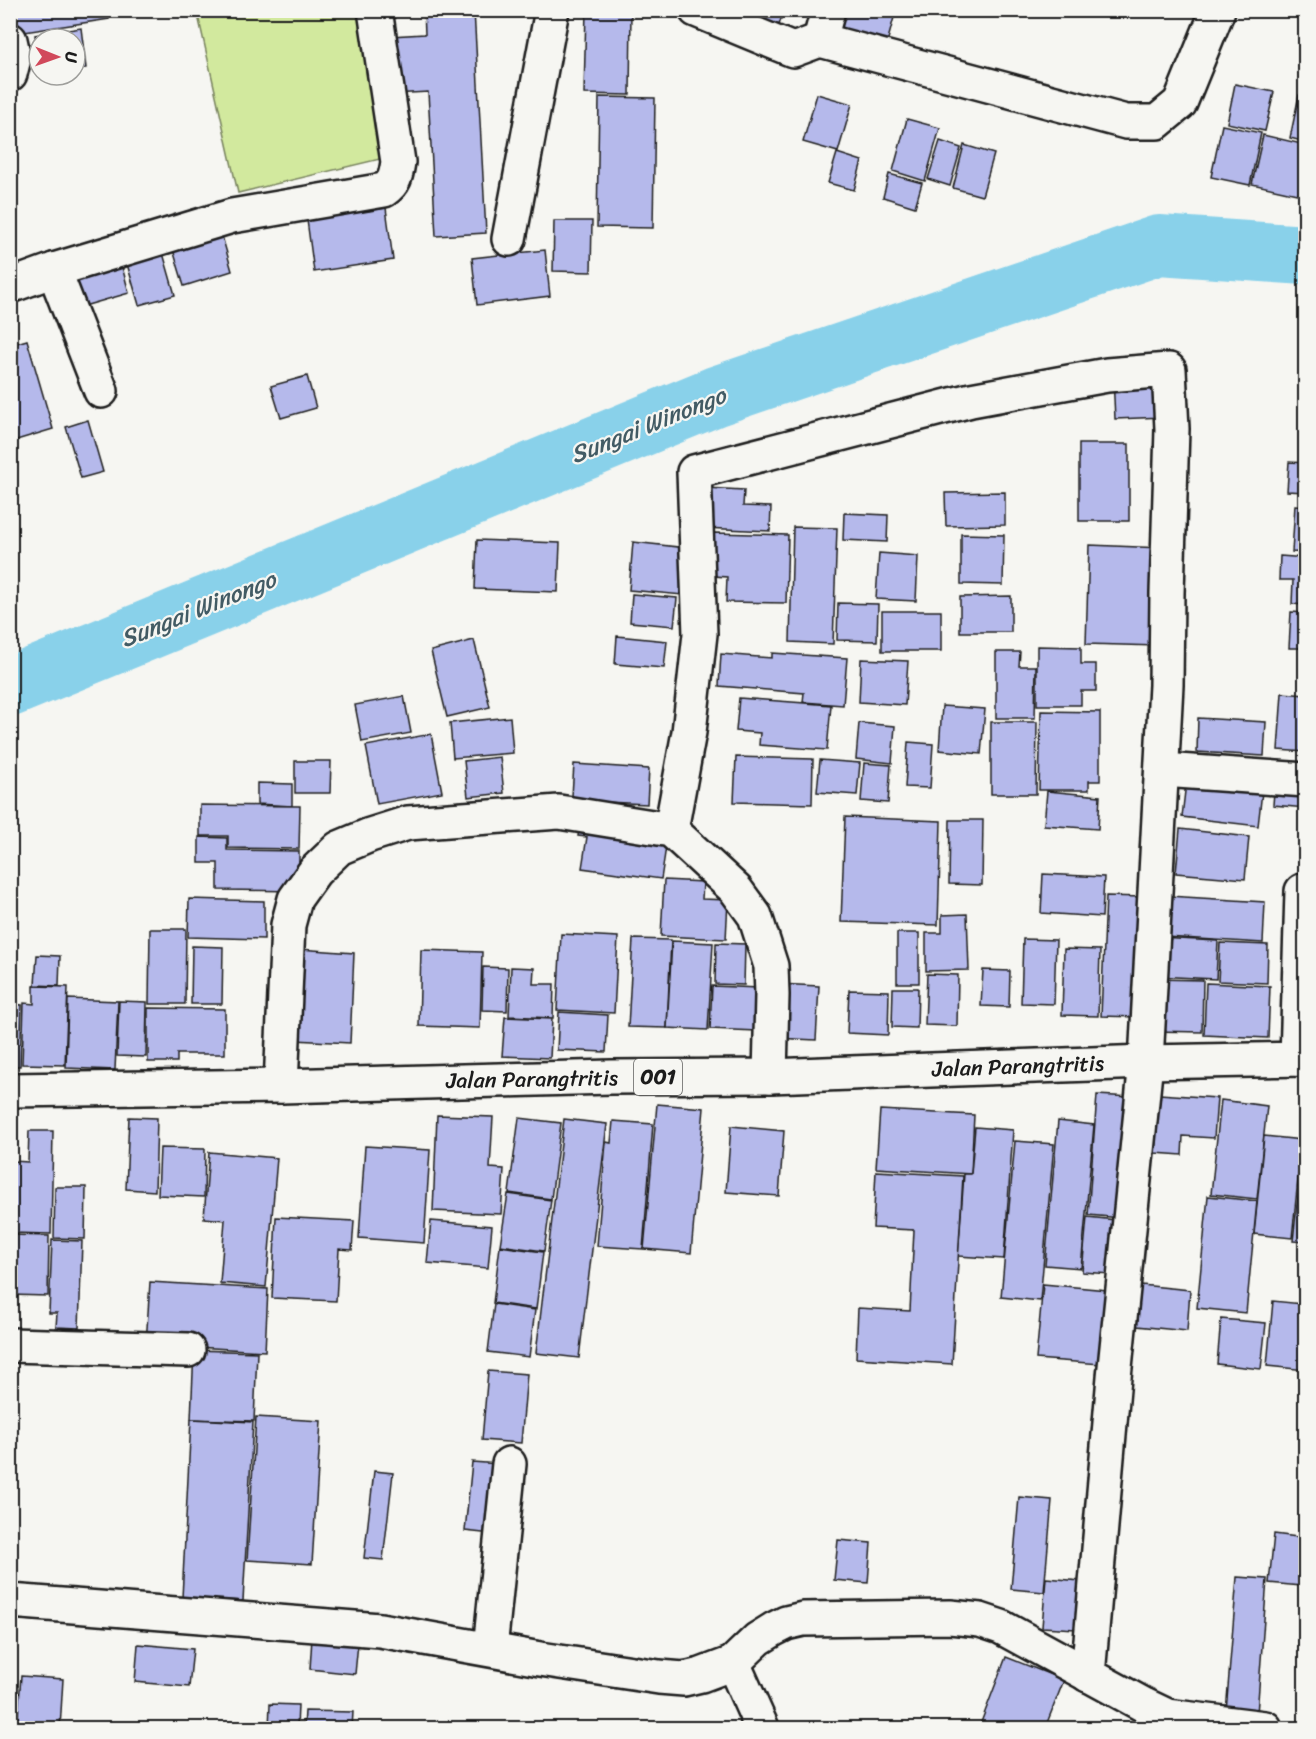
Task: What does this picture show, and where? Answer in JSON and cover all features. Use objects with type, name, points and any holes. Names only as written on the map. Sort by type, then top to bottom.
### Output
[{"type":"street","points":[[10,286],[54,270],[232,216],[384,190],[392,185],[398,162],[375,10]]},
{"type":"street","points":[[509,239],[552,10]]},
{"type":"street","points":[[696,10],[793,50],[824,25],[1126,122],[1157,122],[1180,103],[1218,10]]},
{"type":"street","points":[[10,40],[14,58],[10,74]]},
{"type":"street","points":[[54,270],[101,391]]},
{"type":"street","points":[[671,830],[689,732],[700,634],[694,472],[971,400],[1107,375],[1169,370],[1172,429],[1163,770],[1146,1062],[1114,1377],[1088,1675]]},
{"type":"street","points":[[1163,770],[1305,780]]},
{"type":"street","points":[[280,1086],[288,925],[295,899],[315,871],[339,848],[370,834],[408,822],[559,812],[671,830],[736,890],[755,916],[771,966],[770,1076]]},
{"type":"street","points":[[1301,1059],[1302,891]]},
{"type":"street","name":"Jalan Parangtritis","points":[[10,1090],[280,1086],[611,1077],[770,1076],[1146,1062],[1301,1059]]},
{"type":"street","points":[[10,1345],[188,1350]]},
{"type":"street","points":[[490,1650],[508,1464]]},
{"type":"street","points":[[10,1601],[380,1630],[490,1650],[684,1679],[732,1663],[758,1639],[774,1629],[803,1619],[950,1617],[980,1620],[1001,1627],[1144,1706],[1166,1722],[1266,1728]]},
{"type":"street","points":[[732,1663],[762,1728]]},
{"type":"green space","points":[[197,11],[359,11],[380,159],[238,193]]},
{"type":"building","points":[[15,10],[108,10],[109,19],[57,27],[27,27],[27,32],[18,33]]},
{"type":"building","points":[[424,10],[474,10],[486,233],[436,236],[428,92],[393,94],[390,36],[425,34]]},
{"type":"building","points":[[586,10],[631,10],[630,95],[584,94]]},
{"type":"building","points":[[745,10],[784,10],[776,34],[741,22]]},
{"type":"building","points":[[840,10],[896,10],[884,54],[832,40]]},
{"type":"building","points":[[1235,84],[1274,92],[1265,131],[1227,123]]},
{"type":"building","points":[[817,94],[852,104],[838,152],[803,142]]},
{"type":"building","points":[[1299,95],[1306,96],[1306,142],[1290,138]]},
{"type":"building","points":[[599,97],[655,98],[653,228],[597,227]]},
{"type":"building","points":[[907,119],[940,128],[925,181],[893,171]]},
{"type":"building","points":[[1222,125],[1261,133],[1250,185],[1211,177]]},
{"type":"building","points":[[1263,135],[1306,145],[1306,196],[1252,184]]},
{"type":"building","points":[[940,141],[961,148],[950,186],[928,179]]},
{"type":"building","points":[[964,145],[994,154],[982,196],[953,188]]},
{"type":"building","points":[[837,153],[862,161],[854,190],[828,183]]},
{"type":"building","points":[[889,174],[922,183],[915,207],[883,197]]},
{"type":"building","points":[[386,208],[393,260],[314,272],[307,220]]},
{"type":"building","points":[[554,221],[592,221],[591,272],[553,271]]},
{"type":"building","points":[[220,229],[232,271],[184,286],[171,243]]},
{"type":"building","points":[[161,246],[175,295],[139,305],[125,257]]},
{"type":"building","points":[[545,250],[550,296],[477,305],[472,258]]},
{"type":"building","points":[[120,259],[129,293],[77,308],[67,274]]},
{"type":"building","points":[[27,340],[53,429],[10,442],[10,345]]},
{"type":"building","points":[[1163,375],[1164,417],[1115,419],[1113,377]]},
{"type":"building","points":[[307,376],[316,408],[281,418],[271,386]]},
{"type":"building","points":[[88,420],[103,472],[81,478],[66,427]]},
{"type":"building","points":[[1079,444],[1129,444],[1129,521],[1079,521]]},
{"type":"building","points":[[1289,462],[1306,463],[1306,492],[1287,491]]},
{"type":"building","points":[[705,488],[744,490],[743,506],[771,507],[770,531],[703,528]]},
{"type":"building","points":[[1005,492],[1005,525],[946,526],[945,493]]},
{"type":"building","points":[[1295,505],[1306,506],[1306,553],[1292,552]]},
{"type":"building","points":[[844,513],[888,515],[887,542],[843,540]]},
{"type":"building","points":[[793,527],[837,528],[833,644],[790,642]]},
{"type":"building","points":[[714,533],[788,535],[786,603],[726,602],[727,577],[713,576]]},
{"type":"building","points":[[961,534],[1004,535],[1003,585],[961,584]]},
{"type":"building","points":[[477,540],[560,543],[558,592],[475,589]]},
{"type":"building","points":[[633,542],[687,548],[683,595],[629,590]]},
{"type":"building","points":[[1089,545],[1163,548],[1159,646],[1086,644]]},
{"type":"building","points":[[879,553],[918,556],[916,601],[876,599]]},
{"type":"building","points":[[1280,556],[1306,558],[1306,605],[1292,604],[1293,580],[1279,580]]},
{"type":"building","points":[[632,594],[677,598],[674,626],[630,622]]},
{"type":"building","points":[[1011,596],[1011,632],[960,632],[960,597]]},
{"type":"building","points":[[838,603],[878,604],[877,641],[837,640]]},
{"type":"building","points":[[882,611],[941,611],[941,651],[882,651]]},
{"type":"building","points":[[1291,612],[1306,613],[1306,656],[1302,655],[1302,648],[1289,648]]},
{"type":"building","points":[[617,636],[667,641],[664,668],[615,664]]},
{"type":"building","points":[[474,640],[490,707],[447,717],[431,651]]},
{"type":"building","points":[[1037,646],[1081,647],[1081,664],[1096,664],[1096,691],[1081,691],[1081,705],[1037,705]]},
{"type":"building","points":[[996,652],[1020,652],[1019,666],[1036,666],[1035,718],[996,718]]},
{"type":"building","points":[[772,653],[847,658],[843,705],[803,702],[804,693],[719,686],[721,654],[772,658]]},
{"type":"building","points":[[861,659],[908,661],[905,705],[859,702]]},
{"type":"building","points":[[1282,693],[1306,695],[1306,752],[1278,750]]},
{"type":"building","points":[[404,696],[411,733],[362,742],[355,705]]},
{"type":"building","points":[[739,698],[831,705],[827,750],[759,745],[760,733],[736,731]]},
{"type":"building","points":[[942,706],[985,709],[981,754],[939,750]]},
{"type":"building","points":[[1041,711],[1100,712],[1100,781],[1089,781],[1089,790],[1039,790]]},
{"type":"building","points":[[510,717],[513,753],[453,758],[450,723]]},
{"type":"building","points":[[1198,718],[1266,722],[1264,756],[1197,752]]},
{"type":"building","points":[[991,722],[1037,722],[1036,794],[991,794]]},
{"type":"building","points":[[859,723],[895,726],[892,763],[856,759]]},
{"type":"building","points":[[431,734],[442,792],[377,804],[366,746]]},
{"type":"building","points":[[908,742],[933,744],[930,788],[905,787]]},
{"type":"building","points":[[500,757],[504,793],[468,797],[464,761]]},
{"type":"building","points":[[736,757],[813,759],[812,804],[734,802]]},
{"type":"building","points":[[820,760],[860,763],[857,795],[817,792]]},
{"type":"building","points":[[295,761],[331,761],[330,793],[295,793]]},
{"type":"building","points":[[864,763],[891,765],[888,803],[861,801]]},
{"type":"building","points":[[574,764],[649,769],[647,804],[607,802],[607,814],[571,812]]},
{"type":"building","points":[[1187,774],[1263,783],[1258,826],[1182,817]]},
{"type":"building","points":[[1275,779],[1306,781],[1306,808],[1273,805]]},
{"type":"building","points":[[257,783],[292,784],[292,806],[257,804]]},
{"type":"building","points":[[1047,791],[1100,796],[1098,829],[1044,825]]},
{"type":"building","points":[[200,805],[300,806],[299,849],[228,848],[228,836],[200,836]]},
{"type":"building","points":[[1303,814],[1306,814],[1306,859],[1301,859]]},
{"type":"building","points":[[845,817],[941,821],[938,925],[841,922]]},
{"type":"building","points":[[950,820],[983,820],[982,885],[949,884]]},
{"type":"building","points":[[580,821],[668,834],[661,879],[582,868],[587,837],[578,836]]},
{"type":"building","points":[[1180,829],[1249,837],[1245,879],[1176,873]]},
{"type":"building","points":[[199,837],[227,838],[227,850],[299,851],[299,891],[218,890],[218,863],[199,863]]},
{"type":"building","points":[[1043,874],[1104,877],[1102,917],[1041,913]]},
{"type":"building","points":[[664,880],[703,882],[702,899],[728,900],[726,939],[661,936]]},
{"type":"building","points":[[1106,896],[1142,897],[1138,1017],[1101,1016]]},
{"type":"building","points":[[1168,896],[1265,902],[1263,943],[1166,937]]},
{"type":"building","points":[[189,899],[264,901],[264,939],[188,937]]},
{"type":"building","points":[[967,914],[969,970],[926,971],[926,933],[942,933],[942,915]]},
{"type":"building","points":[[150,929],[186,929],[185,1004],[149,1004]]},
{"type":"building","points":[[897,933],[919,933],[919,983],[897,983]]},
{"type":"building","points":[[561,934],[618,937],[614,1013],[557,1010]]},
{"type":"building","points":[[1157,938],[1218,941],[1216,979],[1155,976]]},
{"type":"building","points":[[633,939],[671,940],[667,1028],[628,1027]]},
{"type":"building","points":[[1023,939],[1056,940],[1054,1004],[1021,1003]]},
{"type":"building","points":[[672,941],[713,943],[708,1030],[667,1028]]},
{"type":"building","points":[[716,943],[745,944],[744,985],[715,984]]},
{"type":"building","points":[[1220,943],[1268,945],[1267,983],[1218,981]]},
{"type":"building","points":[[192,946],[223,947],[222,1004],[191,1004]]},
{"type":"building","points":[[299,949],[354,953],[350,1043],[295,1040]]},
{"type":"building","points":[[1064,949],[1100,950],[1098,1016],[1062,1015]]},
{"type":"building","points":[[421,950],[482,952],[480,1028],[419,1026]]},
{"type":"building","points":[[37,955],[60,956],[59,986],[35,985]]},
{"type":"building","points":[[483,967],[508,968],[507,1011],[482,1010]]},
{"type":"building","points":[[511,967],[534,968],[533,984],[554,984],[553,1018],[509,1016]]},
{"type":"building","points":[[983,970],[1010,971],[1009,1007],[981,1006]]},
{"type":"building","points":[[927,974],[958,975],[957,1026],[925,1025]]},
{"type":"building","points":[[1153,979],[1203,980],[1202,1032],[1153,1031]]},
{"type":"building","points":[[1206,983],[1270,986],[1268,1038],[1204,1035]]},
{"type":"building","points":[[778,984],[819,986],[816,1040],[775,1038]]},
{"type":"building","points":[[34,986],[68,987],[65,1065],[22,1064],[24,1003],[34,1004]]},
{"type":"building","points":[[712,986],[759,988],[757,1031],[710,1029]]},
{"type":"building","points":[[893,988],[918,988],[917,1028],[892,1027]]},
{"type":"building","points":[[849,990],[889,991],[888,1035],[847,1033]]},
{"type":"building","points":[[68,999],[118,1001],[115,1070],[66,1068]]},
{"type":"building","points":[[119,1001],[147,1002],[146,1057],[117,1056]]},
{"type":"building","points":[[10,1004],[22,1005],[20,1066],[10,1066]]},
{"type":"building","points":[[148,1008],[225,1009],[225,1054],[177,1054],[177,1062],[148,1062]]},
{"type":"building","points":[[559,1012],[608,1015],[606,1052],[557,1050]]},
{"type":"building","points":[[505,1017],[552,1019],[550,1058],[502,1056]]},
{"type":"building","points":[[1159,1094],[1217,1098],[1214,1138],[1183,1136],[1182,1155],[1155,1153]]},
{"type":"building","points":[[1097,1095],[1131,1097],[1122,1218],[1088,1215]]},
{"type":"building","points":[[1221,1100],[1267,1106],[1257,1199],[1211,1194]]},
{"type":"building","points":[[657,1104],[704,1108],[691,1253],[644,1249]]},
{"type":"building","points":[[880,1110],[974,1115],[971,1174],[876,1168]]},
{"type":"building","points":[[437,1115],[493,1117],[490,1168],[504,1169],[501,1214],[433,1211]]},
{"type":"building","points":[[129,1117],[157,1118],[155,1191],[126,1189]]},
{"type":"building","points":[[519,1118],[561,1123],[551,1199],[509,1193]]},
{"type":"building","points":[[564,1119],[607,1124],[579,1358],[536,1353]]},
{"type":"building","points":[[613,1121],[653,1124],[643,1249],[597,1246],[606,1142],[611,1143]]},
{"type":"building","points":[[1058,1121],[1094,1125],[1081,1268],[1045,1265]]},
{"type":"building","points":[[1306,1124],[1306,1242],[1293,1241]]},
{"type":"building","points":[[731,1126],[784,1131],[779,1196],[726,1192]]},
{"type":"building","points":[[975,1127],[1013,1130],[1004,1259],[958,1256],[964,1174],[971,1174]]},
{"type":"building","points":[[29,1131],[53,1131],[51,1234],[11,1233],[13,1161],[28,1162]]},
{"type":"building","points":[[1264,1136],[1302,1140],[1292,1238],[1254,1234]]},
{"type":"building","points":[[1015,1141],[1054,1144],[1040,1301],[1001,1297]]},
{"type":"building","points":[[365,1146],[430,1150],[424,1243],[359,1238]]},
{"type":"building","points":[[160,1148],[205,1149],[204,1197],[158,1195]]},
{"type":"building","points":[[209,1152],[277,1158],[266,1287],[220,1283],[225,1220],[204,1218]]},
{"type":"building","points":[[876,1171],[963,1176],[952,1364],[856,1358],[858,1308],[910,1311],[914,1230],[873,1228]]},
{"type":"building","points":[[55,1187],[86,1187],[85,1239],[54,1238]]},
{"type":"building","points":[[508,1194],[551,1200],[544,1251],[500,1245]]},
{"type":"building","points":[[1208,1196],[1257,1201],[1246,1313],[1197,1308]]},
{"type":"building","points":[[276,1217],[354,1221],[352,1250],[339,1249],[336,1301],[272,1298]]},
{"type":"building","points":[[1087,1217],[1116,1220],[1111,1274],[1082,1272]]},
{"type":"building","points":[[431,1221],[492,1226],[488,1268],[427,1263]]},
{"type":"building","points":[[10,1235],[49,1236],[48,1296],[10,1295]]},
{"type":"building","points":[[52,1240],[82,1241],[79,1328],[56,1327],[57,1313],[49,1313]]},
{"type":"building","points":[[500,1246],[543,1252],[536,1309],[493,1303]]},
{"type":"building","points":[[1306,1258],[1306,1370],[1267,1366],[1273,1301],[1302,1304]]},
{"type":"building","points":[[150,1282],[268,1289],[265,1351],[146,1344]]},
{"type":"building","points":[[1043,1284],[1107,1290],[1101,1364],[1036,1359]]},
{"type":"building","points":[[1141,1285],[1190,1290],[1187,1331],[1137,1326]]},
{"type":"building","points":[[494,1304],[535,1310],[529,1357],[488,1352]]},
{"type":"building","points":[[1221,1319],[1266,1323],[1261,1369],[1217,1364]]},
{"type":"building","points":[[194,1350],[257,1352],[254,1421],[191,1419]]},
{"type":"building","points":[[488,1371],[527,1374],[521,1443],[482,1440]]},
{"type":"building","points":[[256,1417],[321,1421],[312,1564],[247,1560]]},
{"type":"building","points":[[191,1419],[253,1422],[243,1601],[182,1598]]},
{"type":"building","points":[[472,1462],[499,1464],[492,1534],[465,1531]]},
{"type":"building","points":[[374,1471],[393,1473],[383,1560],[364,1558]]},
{"type":"building","points":[[1019,1497],[1052,1500],[1044,1592],[1011,1589]]},
{"type":"building","points":[[1274,1534],[1305,1538],[1301,1586],[1269,1583]]},
{"type":"building","points":[[838,1540],[871,1543],[868,1583],[834,1580]]},
{"type":"building","points":[[1237,1577],[1267,1579],[1257,1714],[1226,1712]]},
{"type":"building","points":[[1046,1578],[1081,1581],[1076,1629],[1042,1627]]},
{"type":"building","points":[[312,1638],[358,1643],[355,1674],[310,1669]]},
{"type":"building","points":[[138,1644],[193,1649],[189,1687],[135,1682]]},
{"type":"building","points":[[1006,1657],[1064,1680],[1045,1728],[988,1728],[980,1725]]},
{"type":"building","points":[[21,1676],[63,1679],[60,1728],[17,1728]]},
{"type":"building","points":[[270,1704],[298,1705],[297,1728],[269,1728]]},
{"type":"building","points":[[305,1711],[353,1712],[352,1728],[304,1728]]},
{"type":"building","points":[[1092,1723],[1145,1728],[1091,1728]]},
{"type":"waterway","name":"Sungai Winongo","points":[[10,687],[716,396],[1159,245],[1306,255]]}]
